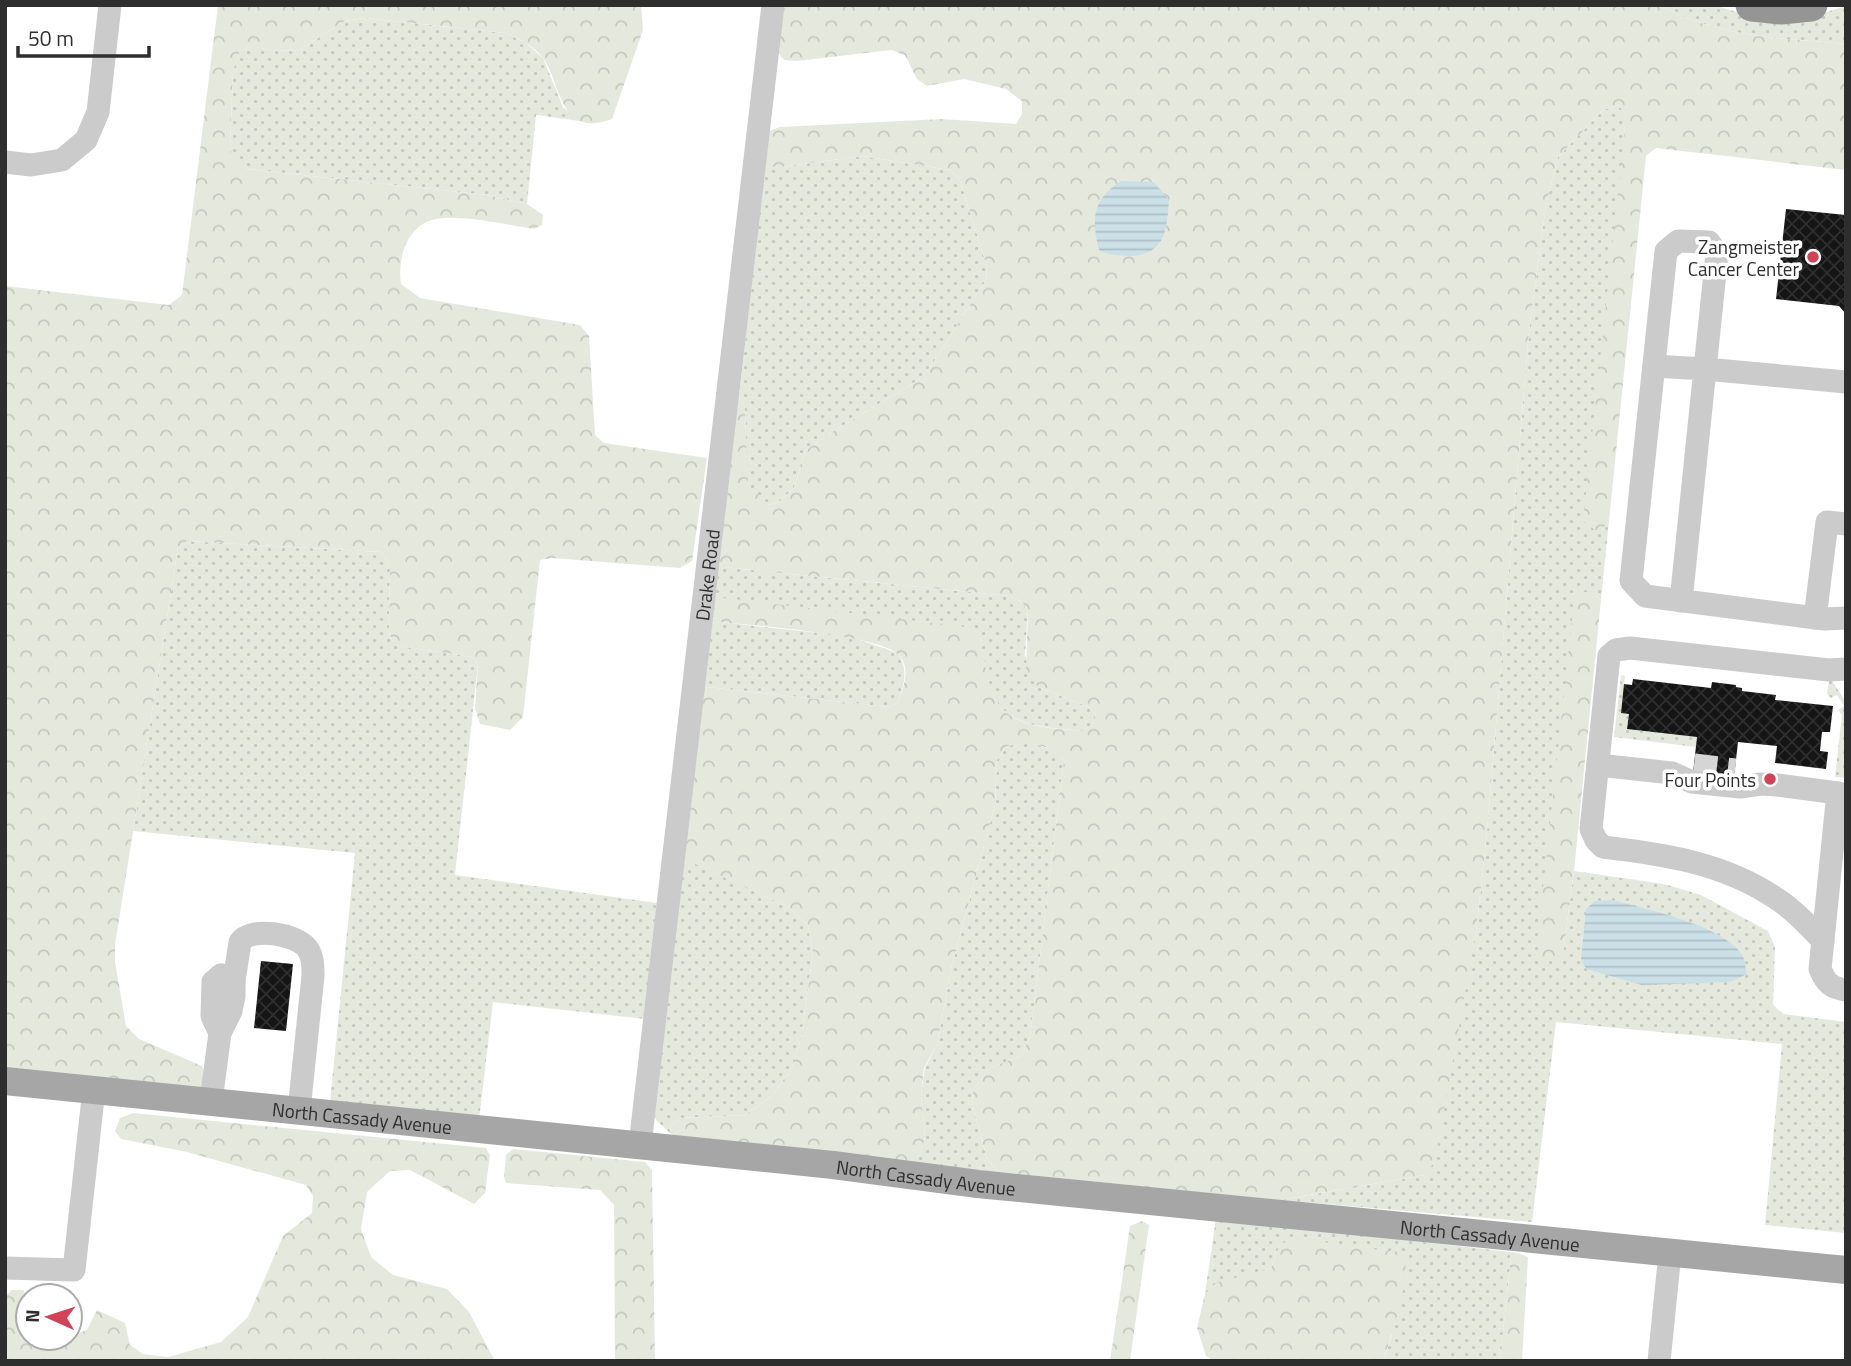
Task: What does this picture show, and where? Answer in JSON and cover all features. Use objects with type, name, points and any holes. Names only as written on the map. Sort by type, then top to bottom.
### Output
[{"type":"highway","points":[[1752,5],[1781,8],[1811,5]]},
{"type":"main road","name":"North Cassady Avenue","points":[[5,1081],[833,1165],[978,1184],[1846,1270]]},
{"type":"street","points":[[5,162],[31,164],[62,160],[86,140],[98,112],[110,5]]},
{"type":"street","name":"Drake Road","points":[[640,1145],[773,5]]},
{"type":"street","points":[[1681,601],[1717,253],[1709,242],[1678,241],[1666,251],[1631,581],[1645,596],[1681,601],[1815,618],[1846,618]]},
{"type":"street","points":[[1654,366],[1846,382]]},
{"type":"street","points":[[1815,618],[1827,522],[1846,524]]},
{"type":"street","points":[[1823,941],[1775,897],[1731,874],[1685,858],[1603,847],[1591,829],[1609,656],[1616,650],[1630,648],[1829,670],[1846,669]]},
{"type":"street","points":[[1598,765],[1683,769],[1692,782],[1740,788],[1760,784],[1838,793],[1821,970],[1826,983],[1846,990]]},
{"type":"street","points":[[1735,770],[1760,784]]},
{"type":"street","points":[[211,1101],[220,1033],[231,1011],[240,942],[250,934],[257,933],[293,938],[302,943],[311,956],[313,976],[299,1110]]},
{"type":"street","points":[[5,1268],[74,1270],[94,1090]]},
{"type":"street","points":[[1660,1361],[1670,1253]]},
{"type":"green space","points":[[218,5],[641,5],[643,30],[612,119],[594,123],[581,121],[571,115],[542,57],[521,40],[506,33],[364,18],[345,21],[299,50],[275,51],[252,46],[240,51],[233,70],[230,150],[246,169],[487,195],[527,204],[543,215],[542,225],[534,229],[458,218],[426,222],[411,235],[406,244],[401,264],[401,284],[420,298],[580,325],[589,336],[595,435],[604,443],[707,458],[692,561],[680,568],[552,558],[540,560],[523,717],[510,730],[480,724],[475,708],[478,664],[473,657],[393,643],[389,631],[390,565],[381,552],[187,541],[178,548],[115,945],[115,962],[126,1026],[139,1039],[202,1066],[207,1079],[201,1088],[5,1068],[5,286],[169,305],[182,295]]},
{"type":"green space","points":[[779,5],[1661,5],[1682,16],[1727,30],[1775,38],[1846,44],[1846,170],[1656,148],[1646,156],[1609,521],[1601,531],[1583,521],[1625,113],[1618,105],[1603,110],[1558,157],[1546,205],[1529,331],[1487,832],[1476,932],[1435,1161],[1425,1175],[1280,1200],[998,1172],[987,1159],[972,1103],[973,1091],[989,1068],[1021,1056],[1030,1037],[1064,760],[1052,750],[1030,744],[1007,746],[997,760],[995,805],[952,965],[937,1044],[924,1068],[921,1093],[925,1137],[921,1153],[909,1164],[680,1140],[670,1133],[671,1125],[681,1118],[745,1115],[770,1098],[791,1070],[801,1038],[813,953],[808,926],[790,908],[687,860],[683,847],[698,698],[707,687],[888,707],[898,703],[906,673],[900,656],[889,649],[869,642],[815,632],[719,622],[709,614],[711,602],[724,598],[968,627],[979,632],[994,697],[1010,715],[1033,725],[1083,731],[1093,724],[1096,715],[1089,707],[1038,687],[1026,671],[1028,610],[1022,602],[1009,596],[723,567],[715,559],[732,408],[739,397],[745,408],[748,485],[769,505],[779,502],[794,488],[805,451],[917,381],[931,366],[986,280],[987,267],[960,180],[950,170],[862,156],[781,167],[765,166],[767,132],[780,127],[942,119],[1016,124],[1022,114],[1022,101],[1006,89],[964,79],[927,86],[917,79],[905,55],[891,50],[797,61],[784,60],[775,48]]},
{"type":"green space","points":[[1661,5],[1712,5],[1752,16],[1820,14],[1846,6],[1846,44],[1775,38],[1727,30],[1682,16]]},
{"type":"green space","points":[[364,18],[506,33],[526,43],[543,58],[563,107],[580,121],[536,115],[527,204],[487,195],[246,169],[237,162],[230,150],[233,70],[240,51],[252,46],[275,51],[299,50],[345,21]]},
{"type":"green space","points":[[1618,105],[1625,113],[1625,125],[1601,531],[1609,521],[1601,600],[1593,592],[1580,592],[1563,953],[1574,871],[1664,884],[1701,895],[1768,931],[1775,947],[1773,1005],[1783,1014],[1846,1022],[1846,1233],[1765,1225],[1782,1044],[1556,1022],[1532,1222],[1280,1200],[1425,1175],[1476,932],[1487,832],[1529,331],[1546,205],[1558,157],[1603,110]]},
{"type":"green space","points":[[862,156],[950,170],[960,180],[987,267],[986,280],[931,366],[917,381],[805,451],[794,488],[779,502],[769,505],[747,485],[745,408],[739,397],[765,165],[781,167]]},
{"type":"green space","points":[[187,541],[381,552],[390,565],[389,631],[393,642],[406,647],[473,657],[478,664],[455,875],[657,903],[645,1019],[493,1002],[479,1120],[330,1102],[355,853],[133,831],[178,548]]},
{"type":"green space","points":[[715,559],[723,567],[1009,596],[1022,602],[1028,610],[1025,655],[1038,687],[1089,707],[1096,715],[1093,724],[1083,731],[1033,725],[1001,708],[991,690],[979,632],[711,602]]},
{"type":"green space","points":[[1580,592],[1593,592],[1601,600],[1574,871],[1563,953],[1555,959],[1541,956],[1537,944],[1574,600]]},
{"type":"green space","points":[[709,614],[719,622],[848,636],[898,653],[904,671],[904,683],[898,703],[888,707],[707,687],[698,698]]},
{"type":"green space","points":[[1621,675],[1625,676],[1621,712],[1629,714],[1627,729],[1697,737],[1696,747],[1614,737]]},
{"type":"green space","points":[[1829,681],[1832,681],[1846,702],[1846,778],[1835,777],[1842,715],[1838,710],[1844,706],[1837,695],[1831,698],[1827,694]]},
{"type":"green space","points":[[1028,742],[1056,751],[1064,760],[1030,1037],[1021,1056],[989,1068],[973,1091],[972,1103],[987,1159],[998,1172],[909,1164],[921,1153],[925,1137],[921,1093],[925,1068],[937,1044],[952,965],[995,805],[997,760],[1007,746]]},
{"type":"green space","points":[[683,847],[688,860],[790,908],[808,926],[813,953],[801,1038],[791,1070],[770,1098],[745,1115],[681,1118],[671,1125],[670,1133],[656,1120],[653,1104]]},
{"type":"green space","points":[[133,1113],[486,1148],[490,1155],[485,1193],[474,1204],[410,1170],[390,1171],[367,1192],[361,1229],[371,1257],[393,1275],[447,1289],[469,1312],[495,1361],[5,1361],[5,1296],[12,1290],[14,1352],[84,1352],[84,1331],[97,1310],[125,1323],[130,1345],[143,1354],[168,1357],[221,1342],[248,1317],[283,1236],[312,1213],[313,1196],[306,1185],[187,1152],[121,1139],[115,1131],[120,1118]]},
{"type":"green space","points":[[513,1149],[645,1162],[652,1170],[655,1361],[615,1361],[614,1205],[600,1190],[506,1183],[506,1155]]},
{"type":"green space","points":[[1216,1218],[1518,1253],[1511,1257],[1500,1361],[1383,1361],[1392,1335],[1280,1245],[1271,1268],[1205,1294]]},
{"type":"green space","points":[[1142,1221],[1149,1225],[1130,1361],[1110,1361],[1130,1226]]},
{"type":"green space","points":[[1292,1238],[1404,1253],[1403,1292],[1383,1361],[1214,1361],[1206,1356],[1197,1328],[1205,1294],[1216,1283],[1271,1268],[1280,1245]]},
{"type":"green space","points":[[1518,1253],[1528,1257],[1522,1361],[1500,1361],[1511,1257]]},
{"type":"shaded area","points":[[1121,181],[1154,182],[1169,200],[1165,232],[1161,240],[1156,247],[1139,255],[1109,254],[1099,250],[1095,229],[1096,211],[1105,195]]},
{"type":"shaded area","points":[[1613,900],[1682,919],[1717,934],[1741,953],[1747,974],[1730,982],[1642,985],[1586,969],[1581,959],[1586,909],[1595,901]]},
{"type":"building","name":"Zangmeister Cancer Center","points":[[1786,209],[1846,215],[1846,314],[1839,306],[1776,299]]},
{"type":"building","points":[[1633,679],[1711,688],[1712,682],[1736,685],[1742,688],[1742,691],[1776,695],[1775,700],[1833,706],[1830,732],[1822,732],[1820,751],[1828,752],[1826,769],[1775,763],[1777,746],[1738,742],[1734,777],[1693,773],[1697,737],[1627,729],[1629,714],[1621,713],[1624,684],[1632,685]]},
{"type":"building","points":[[261,961],[293,964],[286,1031],[254,1028]]},
{"type":"tunnel","points":[[1694,765],[1735,770]]},
{"type":"place","name":"Zangmeister Cancer Center","points":[[1813,257]]},
{"type":"place","name":"Four Points","points":[[1770,779]]}]
